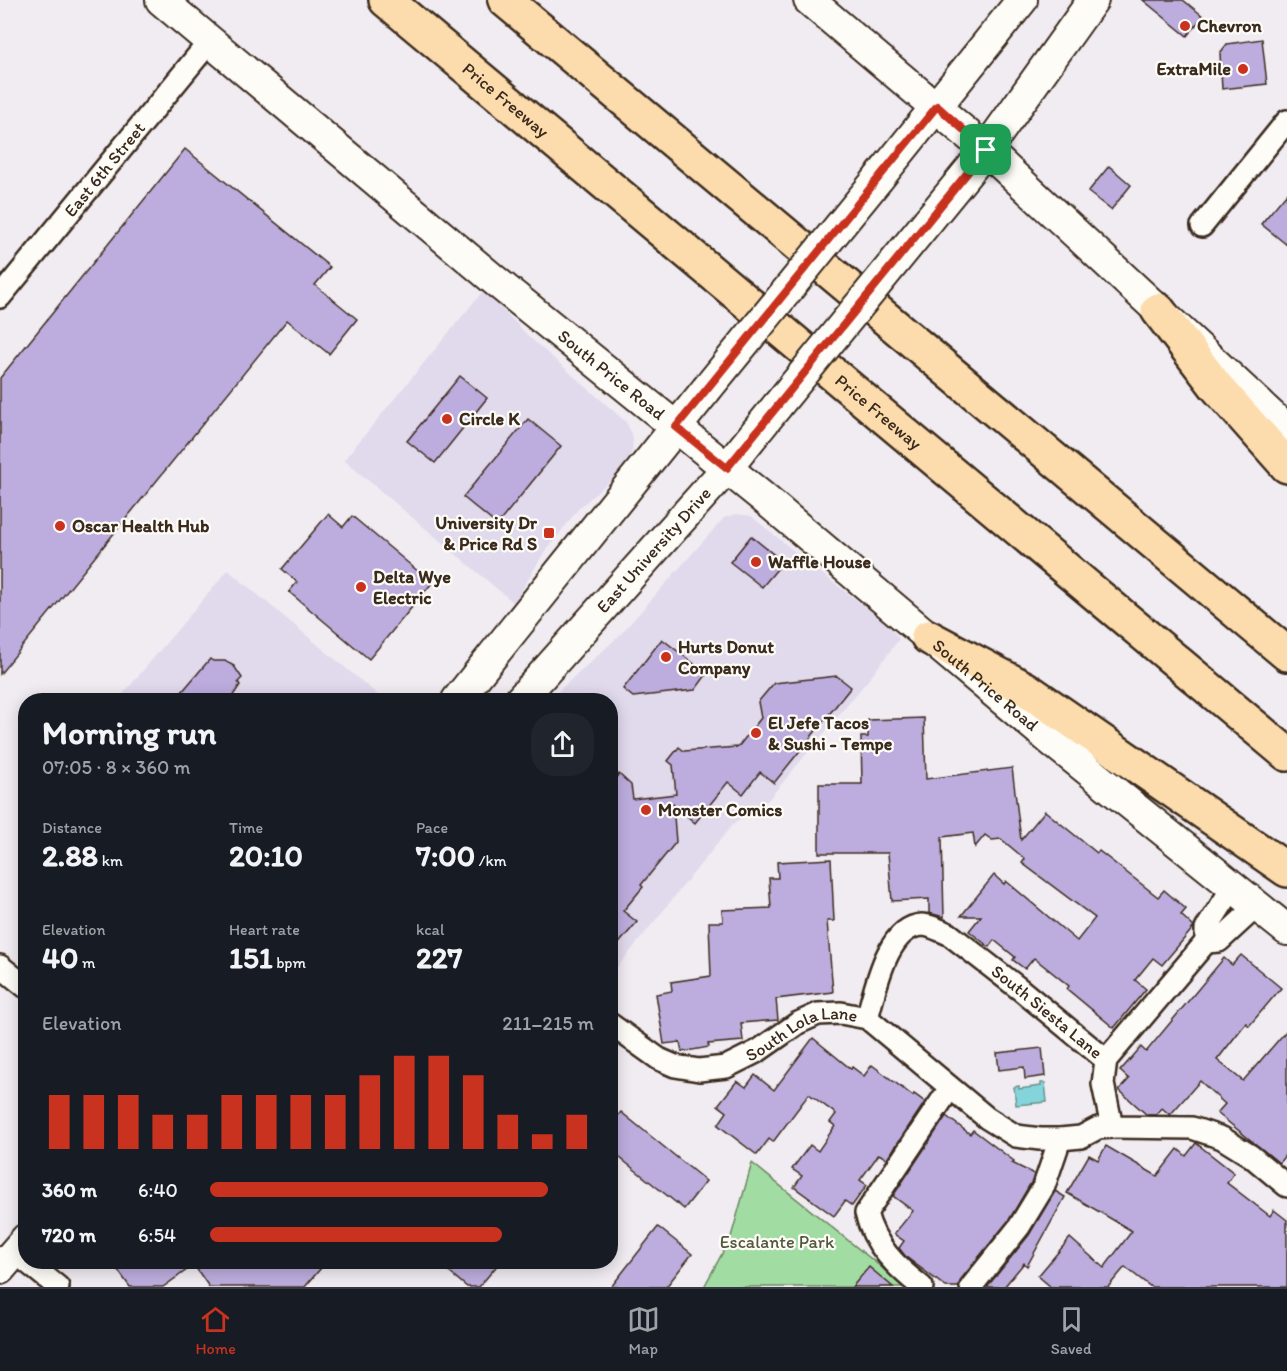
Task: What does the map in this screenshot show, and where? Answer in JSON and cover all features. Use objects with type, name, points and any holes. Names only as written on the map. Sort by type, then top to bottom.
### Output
[{"type":"highway","name":"Price Freeway","points":[[386,0],[1287,754]]},
{"type":"highway","points":[[506,0],[1287,654]]},
{"type":"highway","points":[[1158,310],[1216,386],[1287,466]]},
{"type":"highway","points":[[928,637],[1026,689],[1287,870]]},
{"type":"main road","name":"South Price Road","points":[[161,0],[500,284],[727,468],[1053,742],[1287,930]]},
{"type":"main road","points":[[809,0],[937,106],[986,150],[1287,430]]},
{"type":"main road","points":[[463,693],[1022,0]]},
{"type":"main road","name":"East University Drive","points":[[526,693],[757,432],[986,150],[1093,0]]},
{"type":"main road","points":[[484,693],[511,659],[528,611]]},
{"type":"street","name":"East 6th Street","points":[[0,297],[210,41]]},
{"type":"street","points":[[1202,226],[1287,122]]},
{"type":"street","points":[[1106,1060],[1206,942],[1206,929],[1233,887]]},
{"type":"street","points":[[1206,942],[1219,941],[1257,906]]},
{"type":"street","name":"South Siesta Lane","points":[[867,1018],[893,943],[909,929],[922,925],[949,934],[1106,1060],[1103,1084],[1112,1127]]},
{"type":"street","points":[[0,966],[18,981]]},
{"type":"street","name":"South Lola Lane","points":[[618,1030],[659,1059],[675,1066],[699,1070],[726,1067],[758,1051],[798,1023],[818,1014],[841,1013],[867,1018],[987,1118],[1016,1136],[1060,1139],[1081,1137],[1098,1128],[1112,1127]]},
{"type":"street","points":[[922,1287],[899,1269],[870,1230],[866,1213],[950,1088]]},
{"type":"street","points":[[1112,1127],[1192,1128],[1222,1138],[1251,1156],[1287,1186]]},
{"type":"street","points":[[971,1287],[1019,1227],[1044,1186],[1060,1139]]},
{"type":"street","points":[[35,1269],[58,1287]]},
{"type":"shaded area","points":[[484,290],[528,336],[626,422],[633,437],[628,462],[579,508],[542,556],[514,603],[344,460]]},
{"type":"shaded area","points":[[736,514],[751,516],[887,623],[899,639],[873,674],[768,800],[734,823],[618,966],[618,693],[557,693],[619,636],[724,518]]},
{"type":"shaded area","points":[[228,570],[376,693],[124,693]]},
{"type":"green space","name":"Escalante Park","points":[[752,1163],[906,1287],[704,1287],[731,1237]]},
{"type":"water","points":[[1041,1083],[1045,1083],[1047,1102],[1016,1105],[1014,1087],[1019,1086],[1019,1089],[1041,1086]]},
{"type":"building","name":"Chevron","points":[[1143,0],[1183,0],[1203,16],[1187,36]]},
{"type":"building","name":"ExtraMile","points":[[1262,39],[1267,84],[1222,89],[1220,53],[1227,44]]},
{"type":"building","name":"Oscar Health Hub","points":[[185,149],[330,267],[315,285],[357,319],[329,354],[287,320],[0,674],[0,378]]},
{"type":"building","points":[[1109,166],[1131,185],[1111,210],[1088,192]]},
{"type":"building","points":[[1287,193],[1287,245],[1261,224]]},
{"type":"building","name":"Circle K","points":[[460,376],[487,398],[435,463],[407,441]]},
{"type":"building","name":"Circle K","points":[[528,419],[561,446],[497,525],[463,497]]},
{"type":"building","name":"Delta Wye Electric","points":[[328,514],[343,527],[352,516],[432,583],[369,659],[289,592],[297,582],[282,569]]},
{"type":"building","name":"Waffle House","points":[[751,536],[783,562],[762,587],[730,562]]},
{"type":"building","name":"Hurts Donut Company","points":[[662,639],[707,674],[695,690],[633,697],[623,689]]},
{"type":"building","points":[[210,659],[225,661],[234,666],[242,678],[238,682],[240,685],[235,693],[181,693]]},
{"type":"building","points":[[837,676],[851,687],[774,783],[760,772],[743,794],[728,782],[695,823],[673,804],[676,842],[623,911],[637,922],[618,945],[618,775],[631,785],[633,799],[676,794],[673,765],[668,761],[679,747],[684,751],[738,747],[761,718],[758,702],[774,683]]},
{"type":"building","points":[[924,718],[926,779],[1012,768],[1021,840],[1045,811],[1097,853],[1099,851],[1158,897],[1164,890],[1186,909],[1181,915],[1194,927],[1162,965],[1153,958],[1135,980],[1146,989],[1114,1028],[1067,989],[1069,986],[1034,958],[1025,969],[1013,960],[1015,957],[994,940],[989,947],[969,931],[981,916],[961,916],[994,875],[1004,884],[1006,881],[1077,941],[1095,918],[1022,863],[1025,859],[1001,839],[992,840],[985,835],[975,847],[973,833],[942,837],[944,917],[929,913],[929,899],[892,901],[888,853],[819,853],[819,784],[862,784],[861,737],[868,737],[868,720]]},
{"type":"building","points":[[831,859],[834,921],[827,921],[833,992],[776,999],[778,1020],[741,1023],[743,1041],[708,1044],[709,1047],[682,1052],[680,1042],[664,1044],[656,994],[672,991],[671,982],[711,976],[709,922],[723,922],[722,910],[771,908],[769,878],[778,878],[777,862]]},
{"type":"building","points":[[1241,955],[1281,988],[1249,1026],[1246,1023],[1217,1060],[1243,1081],[1287,1030],[1287,1153],[1279,1163],[1217,1113],[1225,1104],[1200,1081],[1170,1115],[1162,1108],[1156,1115],[1147,1115],[1119,1090],[1129,1079],[1120,1071],[1141,1047],[1146,1052],[1224,958],[1232,965]]},
{"type":"building","points":[[813,1038],[851,1069],[852,1067],[864,1076],[872,1065],[913,1096],[914,1094],[925,1102],[887,1159],[879,1154],[860,1180],[867,1185],[852,1206],[845,1201],[834,1216],[794,1187],[802,1176],[792,1169],[810,1145],[818,1151],[835,1126],[830,1122],[836,1114],[809,1094],[773,1142],[769,1139],[757,1155],[718,1125],[727,1112],[718,1105],[737,1081],[746,1087],[755,1075],[774,1090]]},
{"type":"building","points":[[1042,1048],[1045,1076],[1025,1079],[1024,1067],[999,1070],[997,1053]]},
{"type":"building","points":[[621,1112],[706,1181],[684,1209],[618,1156],[618,1116]]},
{"type":"building","points":[[946,1116],[970,1134],[973,1130],[1014,1161],[1012,1163],[1034,1174],[1009,1220],[961,1279],[959,1287],[946,1287],[906,1257],[899,1248],[904,1241],[894,1234],[913,1211],[893,1196]]},
{"type":"building","points":[[1196,1143],[1234,1173],[1227,1183],[1270,1216],[1274,1210],[1287,1220],[1287,1287],[1151,1287],[1125,1267],[1108,1287],[1051,1287],[1038,1276],[1070,1238],[1104,1268],[1132,1231],[1067,1193],[1089,1155],[1098,1160],[1106,1146],[1157,1176],[1178,1149],[1186,1156]]},
{"type":"building","points":[[1055,1191],[1065,1197],[1027,1266],[1024,1263],[1004,1287],[987,1287],[1029,1235]]},
{"type":"building","points":[[658,1227],[692,1254],[666,1287],[611,1287]]},
{"type":"building","points":[[869,1267],[893,1287],[852,1287]]},
{"type":"building","points":[[117,1269],[188,1269],[163,1287],[130,1287]]},
{"type":"building","points":[[197,1269],[320,1269],[305,1287],[209,1287]]},
{"type":"building","points":[[445,1269],[494,1269],[479,1287],[467,1287]]},
{"type":"place","name":"Chevron","points":[[1185,26]]},
{"type":"place","name":"ExtraMile","points":[[1243,69]]},
{"type":"place","name":"Circle K","points":[[447,419]]},
{"type":"place","name":"Oscar Health Hub","points":[[60,526]]},
{"type":"place","name":"University Dr & Price Rd S","points":[[549,533]]},
{"type":"place","name":"Waffle House","points":[[756,562]]},
{"type":"place","name":"Delta Wye Electric","points":[[361,587]]},
{"type":"place","name":"Hurts Donut Company","points":[[666,657]]},
{"type":"place","name":"El Jefe Tacos & Sushi - Tempe","points":[[756,733]]},
{"type":"place","name":"Monster Comics","points":[[646,810]]},
{"type":"route","points":[[937,106],[986,150],[727,468],[676,427],[937,106]]}]
